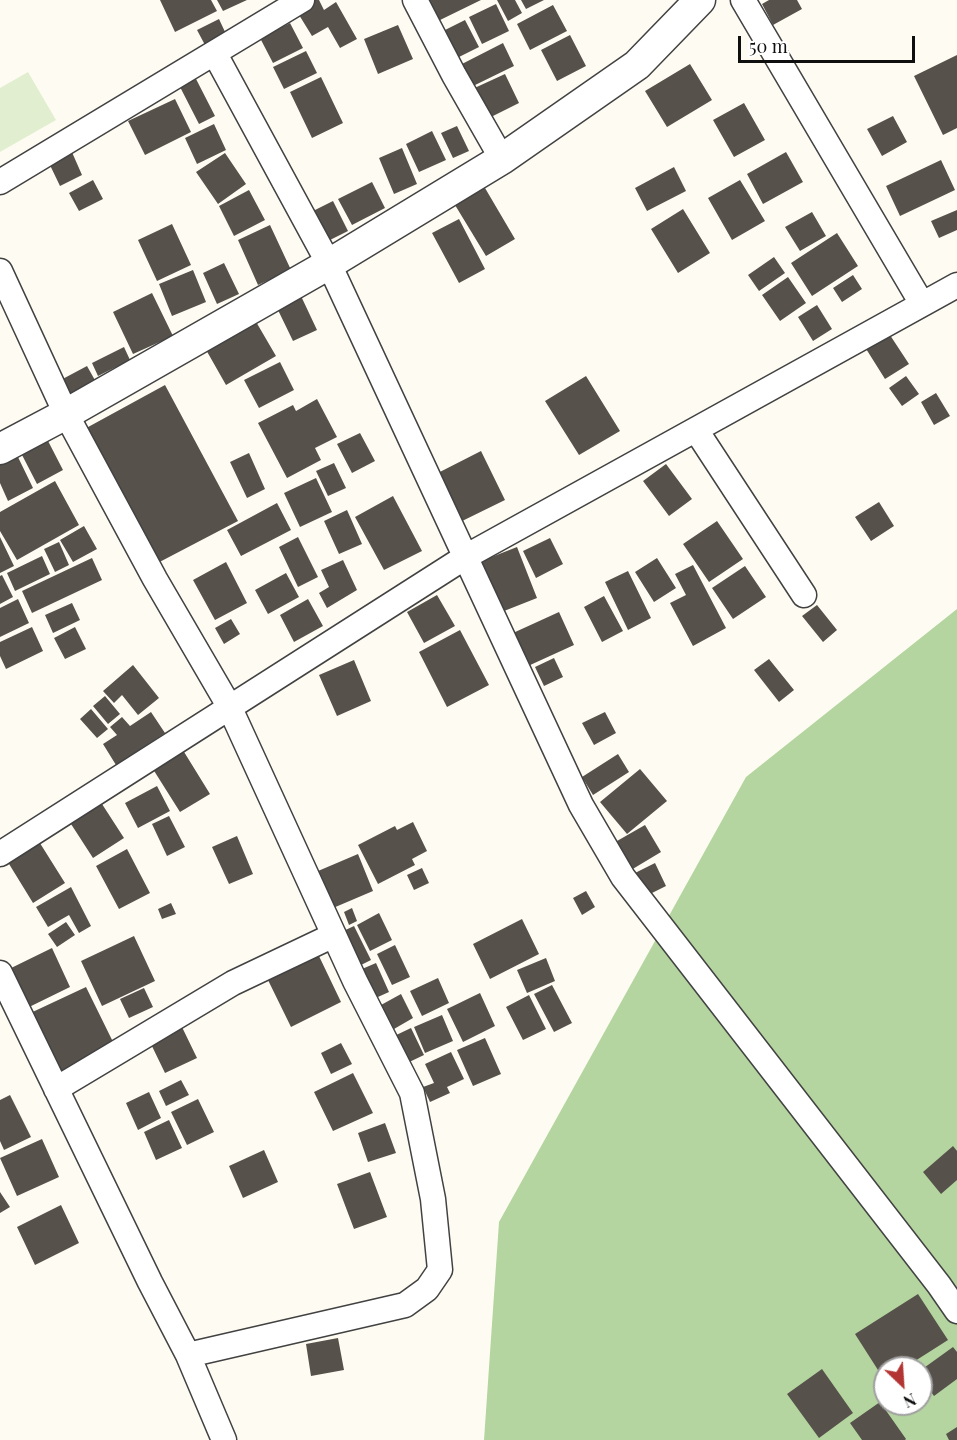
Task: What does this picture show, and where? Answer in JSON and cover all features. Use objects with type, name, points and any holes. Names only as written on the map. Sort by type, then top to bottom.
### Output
[{"type":"street","points":[[0,182],[302,0]]},
{"type":"street","points":[[415,0],[502,159]]},
{"type":"street","points":[[0,449],[66,414],[329,264],[502,159],[637,65],[700,0]]},
{"type":"street","points":[[743,0],[922,304]]},
{"type":"street","points":[[215,54],[329,264],[581,805],[623,877],[957,1311]]},
{"type":"street","points":[[0,271],[66,414],[155,579],[229,706],[355,981],[412,1093],[433,1199],[440,1270],[427,1289],[405,1305],[188,1355]]},
{"type":"street","points":[[0,854],[467,556],[957,285]]},
{"type":"street","points":[[696,429],[804,595]]},
{"type":"street","points":[[56,1089],[233,983],[334,936]]},
{"type":"street","points":[[0,973],[150,1282],[188,1355],[224,1440]]},
{"type":"green space","points":[[28,72],[56,120],[0,152],[0,88]]},
{"type":"green space","points":[[957,609],[957,1440],[484,1440],[499,1222],[746,777]]},
{"type":"building","points":[[160,0],[211,0],[217,11],[175,32]]},
{"type":"building","points":[[217,0],[247,0],[223,11]]},
{"type":"building","points":[[313,0],[319,0],[324,10],[336,2],[357,39],[340,48],[328,27],[312,36],[296,10]]},
{"type":"building","points":[[427,0],[481,0],[438,21]]},
{"type":"building","points":[[497,0],[515,0],[522,13],[508,21]]},
{"type":"building","points":[[521,0],[544,0],[526,9]]},
{"type":"building","points":[[769,0],[797,0],[802,9],[773,25],[762,4]]},
{"type":"building","points":[[496,4],[509,31],[482,44],[469,17]]},
{"type":"building","points":[[553,5],[567,31],[530,50],[517,24]]},
{"type":"building","points":[[219,19],[226,34],[205,45],[197,30]]},
{"type":"building","points":[[465,20],[479,47],[453,60],[439,33]]},
{"type":"building","points":[[290,23],[303,48],[273,63],[260,38]]},
{"type":"building","points":[[398,25],[413,59],[378,74],[364,39]]},
{"type":"building","points":[[570,35],[586,66],[557,81],[541,50]]},
{"type":"building","points":[[503,43],[514,66],[471,87],[460,65]]},
{"type":"building","points":[[306,51],[317,73],[284,89],[273,67]]},
{"type":"building","points":[[957,55],[957,128],[943,135],[914,76]]},
{"type":"building","points":[[690,64],[712,100],[667,127],[645,91]]},
{"type":"building","points":[[505,74],[519,103],[483,121],[468,91]]},
{"type":"building","points":[[195,77],[215,116],[199,124],[179,85]]},
{"type":"building","points":[[321,77],[343,123],[312,138],[290,92]]},
{"type":"building","points":[[175,99],[191,132],[145,155],[128,121]]},
{"type":"building","points":[[744,103],[765,140],[734,157],[713,120]]},
{"type":"building","points":[[893,116],[907,142],[882,156],[867,129]]},
{"type":"building","points":[[214,124],[226,150],[197,164],[185,138]]},
{"type":"building","points":[[457,126],[469,151],[453,158],[441,133]]},
{"type":"building","points":[[432,131],[446,160],[419,172],[406,144]]},
{"type":"building","points":[[402,148],[417,184],[394,194],[379,158]]},
{"type":"building","points":[[71,150],[82,175],[60,186],[48,161]]},
{"type":"building","points":[[786,152],[803,182],[763,204],[747,174]]},
{"type":"building","points":[[225,153],[246,184],[218,204],[196,172]]},
{"type":"building","points":[[941,160],[955,190],[900,216],[886,186]]},
{"type":"building","points":[[674,167],[686,191],[647,211],[635,188]]},
{"type":"building","points":[[93,180],[103,199],[79,211],[69,193]]},
{"type":"building","points":[[740,180],[765,221],[732,240],[708,198]]},
{"type":"building","points":[[372,182],[385,208],[352,225],[338,199]]},
{"type":"building","points":[[485,188],[515,239],[486,256],[455,205]]},
{"type":"building","points":[[249,190],[265,220],[234,236],[219,206]]},
{"type":"building","points":[[333,201],[348,231],[324,243],[309,213]]},
{"type":"building","points":[[683,209],[710,253],[678,273],[651,229]]},
{"type":"building","points":[[957,210],[957,230],[939,238],[931,221]]},
{"type":"building","points":[[812,212],[826,236],[800,251],[785,227]]},
{"type":"building","points":[[459,219],[485,269],[459,283],[432,233]]},
{"type":"building","points":[[172,224],[191,265],[157,281],[138,240]]},
{"type":"building","points":[[270,225],[291,270],[258,285],[238,240]]},
{"type":"building","points":[[837,233],[858,266],[812,296],[791,263]]},
{"type":"building","points":[[774,257],[785,273],[759,291],[748,275]]},
{"type":"building","points":[[224,263],[239,294],[217,304],[203,273]]},
{"type":"building","points":[[193,270],[206,302],[172,316],[159,284]]},
{"type":"building","points":[[853,275],[862,289],[842,302],[833,288]]},
{"type":"building","points":[[788,277],[806,303],[780,321],[762,295]]},
{"type":"building","points":[[152,293],[173,336],[133,354],[113,312]]},
{"type":"building","points":[[301,296],[317,330],[293,341],[277,308]]},
{"type":"building","points":[[817,305],[832,329],[813,341],[798,317]]},
{"type":"building","points":[[255,320],[276,356],[226,385],[205,348]]},
{"type":"building","points":[[886,329],[909,364],[885,379],[863,344]]},
{"type":"building","points":[[124,347],[130,360],[98,376],[92,363]]},
{"type":"building","points":[[280,362],[294,390],[259,408],[244,380]]},
{"type":"building","points":[[87,366],[96,382],[66,398],[57,382]]},
{"type":"building","points":[[586,376],[620,431],[579,455],[545,401]]},
{"type":"building","points":[[906,376],[919,394],[902,406],[889,388]]},
{"type":"building","points":[[165,385],[238,521],[150,567],[79,432]]},
{"type":"building","points":[[936,393],[950,416],[934,425],[921,402]]},
{"type":"building","points":[[317,399],[337,437],[315,448],[321,460],[287,478],[258,423],[293,405],[296,411]]},
{"type":"building","points":[[360,433],[375,461],[352,473],[337,444]]},
{"type":"building","points":[[47,439],[63,470],[37,484],[21,453]]},
{"type":"building","points":[[481,451],[505,500],[454,525],[430,477]]},
{"type":"building","points":[[249,453],[265,489],[247,498],[230,462]]},
{"type":"building","points":[[17,455],[33,488],[8,501],[0,483],[0,463]]},
{"type":"building","points":[[334,463],[346,488],[328,496],[316,471]]},
{"type":"building","points":[[666,464],[692,499],[669,516],[643,481]]},
{"type":"building","points":[[316,478],[332,512],[300,527],[284,493]]},
{"type":"building","points":[[55,481],[79,525],[17,560],[0,531],[0,512]]},
{"type":"building","points":[[393,496],[422,551],[384,570],[355,517]]},
{"type":"building","points":[[879,502],[894,526],[871,541],[855,517]]},
{"type":"building","points":[[277,503],[291,530],[241,556],[227,530]]},
{"type":"building","points":[[347,510],[362,544],[339,554],[324,521]]},
{"type":"building","points":[[717,521],[743,559],[709,582],[683,544]]},
{"type":"building","points":[[84,526],[97,549],[73,562],[60,540]]},
{"type":"building","points":[[0,537],[14,566],[0,573]]},
{"type":"building","points":[[298,537],[318,577],[298,587],[279,547]]},
{"type":"building","points":[[550,538],[563,564],[536,578],[523,551]]},
{"type":"building","points":[[59,542],[69,565],[55,572],[44,549]]},
{"type":"building","points":[[517,547],[537,598],[499,613],[479,562]]},
{"type":"building","points":[[42,556],[50,574],[15,591],[7,573]]},
{"type":"building","points":[[92,558],[102,580],[32,613],[22,591]]},
{"type":"building","points":[[657,558],[676,588],[654,602],[635,572]]},
{"type":"building","points":[[343,560],[357,590],[327,608],[319,593],[329,587],[321,570]]},
{"type":"building","points":[[226,562],[247,603],[215,620],[193,580]]},
{"type":"building","points":[[693,565],[726,628],[693,646],[670,603],[686,595],[675,574]]},
{"type":"building","points":[[745,566],[766,597],[733,619],[712,588]]},
{"type":"building","points":[[628,571],[651,618],[628,630],[605,582]]},
{"type":"building","points":[[286,573],[299,597],[268,614],[255,590]]},
{"type":"building","points":[[2,575],[13,597],[0,604],[0,576]]},
{"type":"building","points":[[437,595],[455,626],[424,643],[407,612]]},
{"type":"building","points":[[604,596],[623,631],[602,642],[584,607]]},
{"type":"building","points":[[18,599],[29,623],[0,637],[0,608]]},
{"type":"building","points":[[308,599],[323,626],[294,642],[280,615]]},
{"type":"building","points":[[72,603],[80,620],[53,633],[45,615]]},
{"type":"building","points":[[817,605],[837,630],[823,642],[802,616]]},
{"type":"building","points":[[559,612],[574,645],[528,666],[513,633]]},
{"type":"building","points":[[231,619],[240,634],[224,644],[215,628]]},
{"type":"building","points":[[32,627],[43,651],[6,669],[0,656],[0,642]]},
{"type":"building","points":[[75,627],[86,649],[65,659],[54,638]]},
{"type":"building","points":[[460,630],[489,685],[447,707],[419,652]]},
{"type":"building","points":[[554,658],[563,677],[544,686],[535,667]]},
{"type":"building","points":[[769,659],[794,690],[779,702],[754,670]]},
{"type":"building","points":[[354,660],[371,701],[337,716],[319,675]]},
{"type":"building","points":[[133,665],[159,698],[138,715],[122,695],[114,703],[103,691]]},
{"type":"building","points":[[105,696],[120,714],[108,724],[93,706]]},
{"type":"building","points":[[91,709],[108,729],[97,738],[80,719]]},
{"type":"building","points":[[151,712],[165,733],[116,765],[103,744],[117,735],[110,727],[122,717],[130,726]]},
{"type":"building","points":[[605,712],[616,733],[594,745],[582,723]]},
{"type":"building","points":[[181,747],[210,794],[180,812],[151,766]]},
{"type":"building","points":[[618,754],[629,772],[593,795],[582,777]]},
{"type":"building","points":[[640,769],[667,801],[627,834],[600,802]]},
{"type":"building","points":[[157,786],[170,811],[138,828],[125,803]]},
{"type":"building","points":[[102,804],[124,838],[93,858],[71,824]]},
{"type":"building","points":[[169,816],[185,847],[167,856],[152,824]]},
{"type":"building","points":[[413,822],[427,851],[412,859],[415,865],[378,884],[358,845],[395,826],[397,830]]},
{"type":"building","points":[[645,825],[661,852],[626,873],[610,845]]},
{"type":"building","points":[[237,836],[253,874],[229,884],[212,847]]},
{"type":"building","points":[[38,840],[65,883],[33,903],[6,859]]},
{"type":"building","points":[[127,849],[150,893],[119,909],[96,866]]},
{"type":"building","points":[[358,854],[373,891],[326,911],[311,874]]},
{"type":"building","points":[[655,863],[666,886],[644,897],[633,874]]},
{"type":"building","points":[[422,868],[429,883],[414,890],[407,875]]},
{"type":"building","points":[[71,887],[91,926],[79,933],[69,915],[48,927],[36,907]]},
{"type":"building","points":[[586,891],[595,907],[582,915],[573,898]]},
{"type":"building","points":[[171,903],[176,914],[162,919],[158,909]]},
{"type":"building","points":[[352,908],[357,921],[349,925],[344,912]]},
{"type":"building","points":[[379,913],[392,940],[370,951],[357,925]]},
{"type":"building","points":[[522,919],[539,954],[490,979],[473,944]]},
{"type":"building","points":[[66,922],[75,935],[57,947],[48,934]]},
{"type":"building","points":[[354,926],[371,960],[353,969],[337,934]]},
{"type":"building","points":[[134,936],[155,981],[102,1006],[81,961]]},
{"type":"building","points":[[395,945],[410,977],[392,985],[377,954]]},
{"type":"building","points":[[52,948],[70,987],[23,1010],[5,971]]},
{"type":"building","points":[[318,954],[341,1002],[291,1027],[267,978]]},
{"type":"building","points":[[546,958],[555,981],[527,993],[517,970]]},
{"type":"building","points":[[376,963],[389,992],[369,1001],[355,972]]},
{"type":"building","points":[[438,978],[449,1003],[422,1016],[410,991]]},
{"type":"building","points":[[552,985],[572,1023],[554,1032],[534,994]]},
{"type":"building","points":[[86,987],[116,1048],[54,1078],[24,1016]]},
{"type":"building","points":[[144,988],[153,1007],[129,1018],[120,999]]},
{"type":"building","points":[[480,993],[495,1026],[463,1042],[447,1009]]},
{"type":"building","points":[[401,994],[413,1018],[394,1029],[381,1005]]},
{"type":"building","points":[[529,995],[546,1029],[523,1040],[506,1007]]},
{"type":"building","points":[[442,1015],[453,1041],[425,1053],[414,1027]]},
{"type":"building","points":[[181,1025],[197,1058],[165,1073],[149,1040]]},
{"type":"building","points":[[411,1028],[424,1055],[403,1065],[390,1038]]},
{"type":"building","points":[[485,1038],[501,1074],[473,1086],[457,1050]]},
{"type":"building","points":[[341,1043],[352,1064],[331,1074],[321,1053]]},
{"type":"building","points":[[451,1052],[464,1079],[447,1087],[450,1093],[430,1102],[423,1087],[434,1083],[425,1064]]},
{"type":"building","points":[[353,1073],[373,1113],[333,1131],[314,1092]]},
{"type":"building","points":[[181,1080],[189,1095],[166,1106],[159,1091]]},
{"type":"building","points":[[149,1092],[161,1118],[138,1130],[126,1103]]},
{"type":"building","points":[[10,1095],[31,1137],[4,1150],[0,1141],[0,1100]]},
{"type":"building","points":[[198,1099],[214,1132],[187,1145],[171,1112]]},
{"type":"building","points":[[169,1120],[182,1148],[156,1160],[144,1132]]},
{"type":"building","points":[[385,1123],[396,1153],[368,1162],[358,1133]]},
{"type":"building","points":[[42,1139],[59,1177],[17,1196],[0,1158]]},
{"type":"building","points":[[953,1146],[957,1151],[957,1180],[941,1194],[923,1172]]},
{"type":"building","points":[[264,1150],[278,1182],[243,1198],[229,1166]]},
{"type":"building","points":[[370,1172],[387,1217],[354,1229],[337,1184]]},
{"type":"building","points":[[0,1192],[10,1207],[0,1213]]},
{"type":"building","points":[[61,1205],[79,1243],[35,1265],[17,1227]]},
{"type":"building","points":[[918,1294],[948,1340],[923,1356],[873,1356],[873,1362],[855,1334]]},
{"type":"building","points":[[338,1338],[344,1370],[311,1376],[306,1344]]},
{"type":"building","points":[[953,1347],[957,1352],[957,1379],[934,1396],[933,1395],[933,1361]]},
{"type":"building","points":[[822,1369],[853,1413],[819,1438],[787,1394]]},
{"type":"building","points":[[873,1407],[873,1416],[890,1416],[906,1439],[862,1440],[850,1423]]},
{"type":"building","points":[[957,1427],[957,1440],[949,1440],[946,1434]]}]
